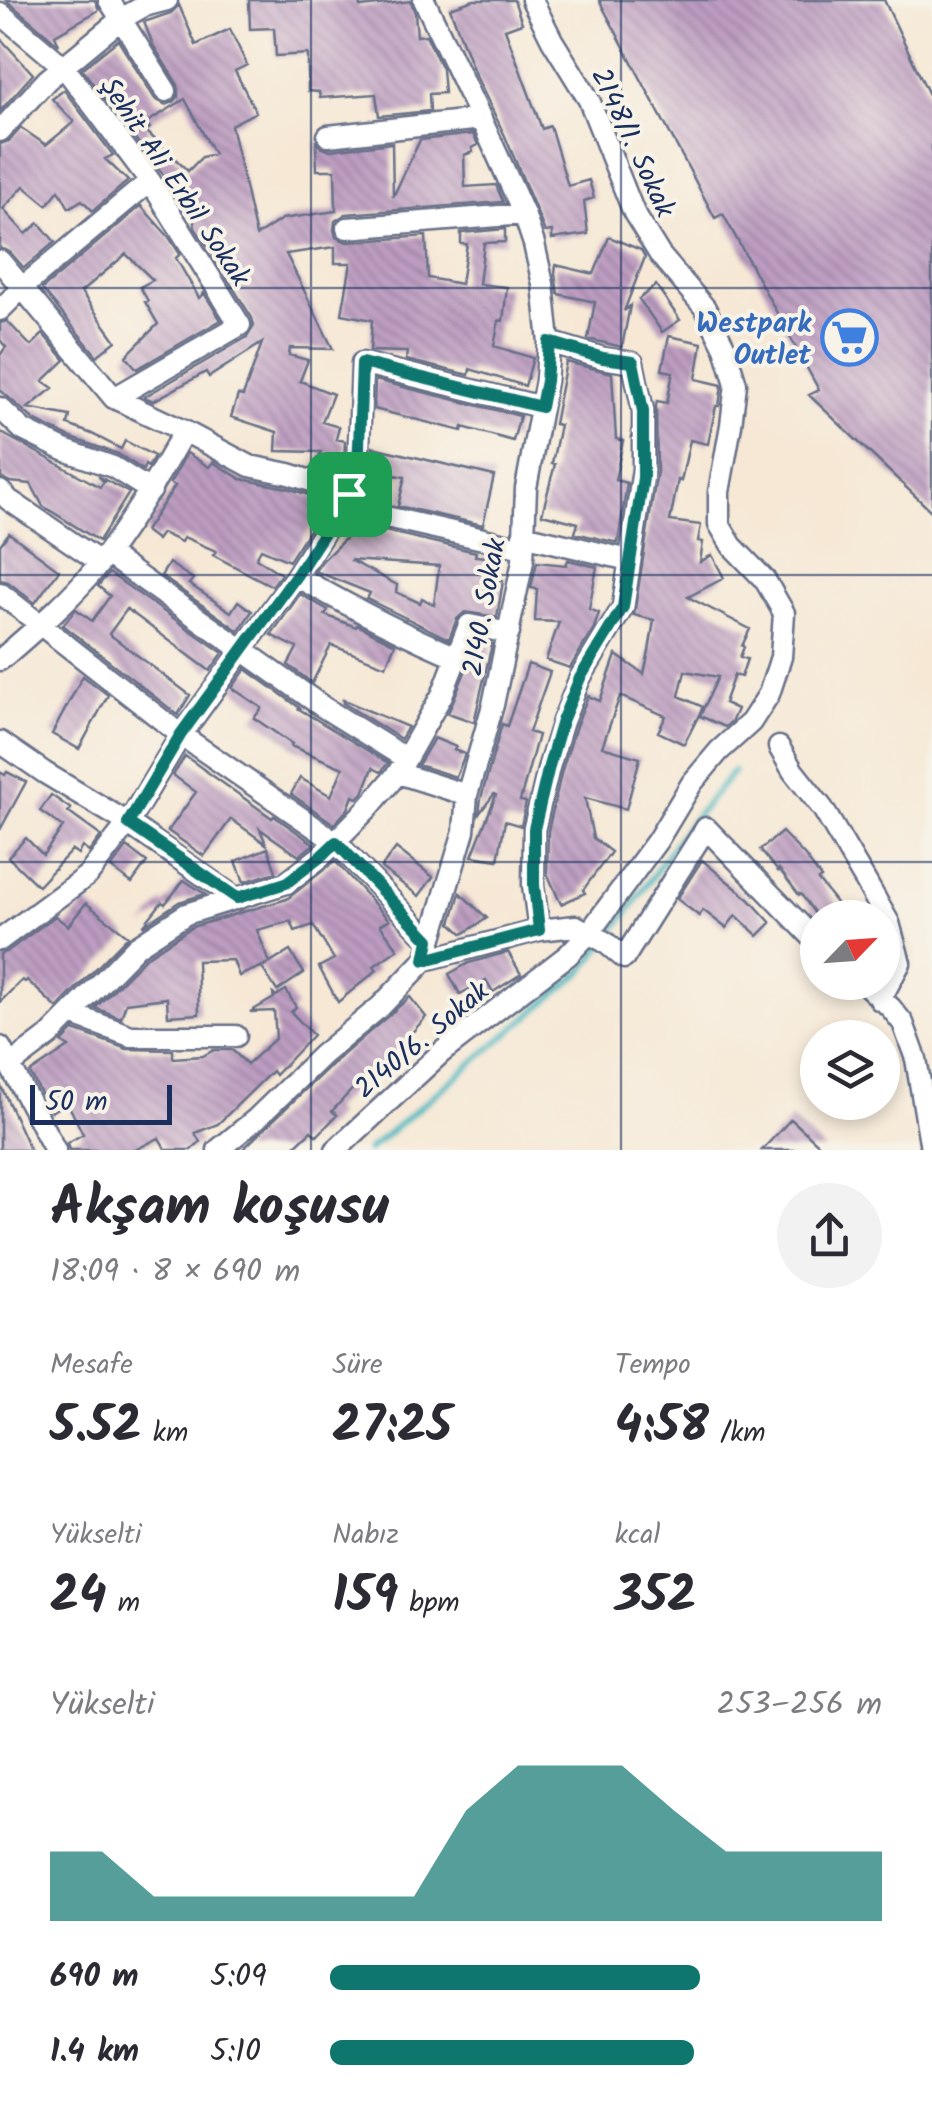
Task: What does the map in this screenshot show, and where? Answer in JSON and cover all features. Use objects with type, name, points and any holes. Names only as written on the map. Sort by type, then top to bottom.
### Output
[{"type":"street","points":[[109,0],[166,91]]},
{"type":"street","points":[[0,131],[47,80],[121,18],[167,0]]},
{"type":"street","name":"2140. Sokak","points":[[218,1150],[381,1006],[427,950],[464,831],[467,796],[509,633],[523,542],[526,488],[546,381],[549,342],[543,284],[524,214],[424,0]]},
{"type":"street","name":"2148/1. Sokak","points":[[532,0],[589,100],[634,214],[660,255],[705,308],[725,348],[736,384],[719,492],[718,524],[732,546],[765,580],[784,612],[780,657],[769,694],[751,722],[692,783],[657,841],[589,933]]},
{"type":"street","name":"Şehit Ali Erbil Sokak","points":[[0,13],[64,66],[150,181],[240,325],[114,398]]},
{"type":"street","points":[[328,136],[481,119]]},
{"type":"street","points":[[0,310],[150,181]]},
{"type":"street","points":[[347,228],[524,214]]},
{"type":"street","points":[[0,261],[114,398],[250,466],[289,474],[346,500],[523,542],[629,560]]},
{"type":"street","points":[[539,930],[534,829],[562,721],[580,678],[623,607],[643,469],[643,411],[633,362],[603,358],[549,342]]},
{"type":"street","points":[[0,940],[88,875],[128,823],[181,734],[243,652],[346,500],[358,473],[362,363],[541,407]]},
{"type":"street","points":[[0,408],[23,430],[64,450],[114,466],[151,491]]},
{"type":"street","points":[[0,660],[42,624],[104,558],[151,491],[184,431]]},
{"type":"street","points":[[0,491],[243,652],[402,766],[467,796]]},
{"type":"street","points":[[296,576],[373,620],[457,657]]},
{"type":"street","points":[[0,593],[181,734],[336,842],[427,950],[576,926],[624,958],[706,828],[800,925]]},
{"type":"street","points":[[56,1150],[4,1056],[50,1035],[137,946],[186,914],[286,883],[319,858],[402,766],[442,694],[468,625],[509,633]]},
{"type":"street","points":[[0,742],[237,898]]},
{"type":"street","points":[[778,747],[823,810],[875,900]]},
{"type":"street","name":"2140/6. Sokak","points":[[336,1150],[442,1052],[568,955],[589,933]]},
{"type":"street","points":[[880,1000],[903,1023],[916,1059],[929,1150]]},
{"type":"street","points":[[71,1014],[131,1036],[236,1036]]},
{"type":"building","points":[[6,0],[95,0],[99,10],[55,35],[59,45]]},
{"type":"building","points":[[249,0],[359,0],[360,7],[411,1],[417,36],[426,35],[442,69],[444,93],[429,94],[430,111],[379,116],[376,94],[320,98],[319,92],[308,91],[308,54],[276,56],[274,28],[250,29]]},
{"type":"building","points":[[474,0],[514,0],[522,23],[505,29],[542,129],[550,126],[568,186],[589,180],[594,198],[584,201],[588,234],[552,239],[552,231],[545,232],[450,8]]},
{"type":"building","points":[[599,0],[884,0],[932,101],[932,512],[809,395],[819,390],[723,214],[715,218]]},
{"type":"building","points":[[179,5],[196,45],[230,29],[247,65],[235,71],[256,112],[231,125],[256,236],[282,219],[336,211],[335,170],[317,170],[316,142],[330,150],[392,143],[393,197],[420,140],[473,134],[478,145],[464,155],[465,187],[496,185],[503,202],[346,214],[335,221],[334,230],[336,237],[347,242],[426,236],[428,278],[461,284],[467,244],[461,244],[461,233],[505,229],[505,242],[484,243],[479,284],[507,287],[503,321],[499,320],[494,346],[533,358],[525,386],[470,369],[469,375],[406,360],[407,352],[370,351],[372,320],[342,314],[351,263],[335,263],[335,247],[286,254],[333,349],[290,348],[289,355],[308,360],[300,381],[333,394],[322,422],[339,427],[336,439],[345,441],[344,467],[338,475],[315,468],[321,452],[276,451],[277,432],[231,417],[262,343],[209,377],[206,372],[153,401],[144,397],[247,337],[254,326],[195,228],[191,204],[160,171],[82,69],[118,40],[155,99],[166,105],[174,102],[178,85],[153,45],[144,22],[171,13]],"holes":[[[185,99],[214,154],[202,157],[188,171],[146,131],[150,128],[146,123]]]},
{"type":"building","points":[[0,38],[33,74],[0,111]]},
{"type":"building","points":[[64,90],[113,155],[105,159],[128,181],[93,211],[82,200],[69,208],[59,190],[47,205],[24,186],[3,209],[26,234],[39,223],[55,242],[24,268],[10,252],[0,248],[0,144],[9,141],[21,128],[46,145],[74,122],[52,99]]},
{"type":"building","points":[[141,206],[180,254],[176,258],[199,298],[204,293],[221,320],[137,369],[126,356],[158,324],[140,287],[153,280],[126,254],[81,292],[116,341],[97,356],[42,289]]},
{"type":"building","points":[[609,237],[641,250],[645,257],[624,311],[630,306],[622,347],[588,339],[595,302],[558,294],[555,273],[556,265],[594,274]]},
{"type":"building","points":[[656,285],[680,320],[662,332],[639,299]]},
{"type":"building","points":[[7,321],[31,346],[43,334],[65,360],[43,381],[53,388],[28,408],[70,416],[68,425],[121,449],[125,441],[154,456],[148,467],[145,465],[143,470],[118,454],[34,420],[0,390],[0,355],[6,347],[0,340],[0,323]]},
{"type":"building","points":[[669,336],[702,343],[696,379],[722,385],[708,444],[690,440],[670,521],[701,525],[700,562],[712,555],[724,578],[688,597],[750,629],[740,657],[747,659],[741,677],[734,675],[724,703],[737,709],[725,727],[700,716],[718,677],[685,671],[679,696],[703,707],[684,744],[658,732],[666,716],[620,696],[602,747],[640,758],[626,809],[585,798],[593,838],[611,852],[583,890],[585,893],[561,904],[547,873],[548,831],[576,726],[588,696],[600,701],[616,655],[644,674],[649,651],[654,620],[634,615],[657,471],[656,406],[657,401],[667,403],[673,372],[662,370]]},
{"type":"building","points":[[566,362],[612,373],[616,439],[623,441],[615,480],[627,483],[618,543],[575,533],[578,523],[542,514],[555,464],[552,463],[560,425],[554,424]]},
{"type":"building","points":[[375,380],[520,416],[513,441],[374,409]]},
{"type":"building","points":[[0,432],[100,487],[104,482],[98,476],[129,493],[99,541],[43,506],[31,484],[1,478]]},
{"type":"building","points":[[373,447],[494,476],[483,525],[398,506],[405,477],[372,471]]},
{"type":"building","points":[[187,453],[209,467],[213,462],[241,479],[328,501],[289,561],[261,549],[256,558],[281,574],[272,586],[213,555],[216,551],[184,537],[181,542],[162,533],[157,540],[145,531],[175,486],[170,483]]},
{"type":"building","points":[[359,525],[496,558],[494,581],[503,581],[497,617],[465,612],[457,619],[449,639],[367,599],[370,593],[315,571]],"holes":[[[350,560],[439,566],[434,605],[396,592],[397,585]]]},
{"type":"building","points":[[9,533],[59,570],[35,603],[0,580],[0,545]]},
{"type":"building","points":[[568,560],[597,567],[589,609],[599,613],[570,668],[546,660],[559,622],[535,621],[537,589],[531,588],[537,562],[566,565]]},
{"type":"building","points":[[169,563],[193,579],[189,584],[231,612],[238,601],[252,611],[239,631],[161,576]]},
{"type":"building","points":[[109,573],[223,653],[210,671],[127,609],[109,634],[190,695],[178,715],[63,625],[76,609],[92,621],[110,596],[98,586]]},
{"type":"building","points":[[300,594],[328,610],[325,615],[357,625],[395,644],[386,666],[331,645],[312,683],[288,665],[297,648],[271,635]]},
{"type":"building","points":[[478,641],[492,644],[474,722],[448,713]]},
{"type":"building","points":[[528,664],[550,672],[529,732],[538,735],[520,801],[526,802],[521,826],[505,821],[498,860],[472,856],[496,795],[479,814],[502,724],[507,726]]},
{"type":"building","points":[[246,669],[299,709],[388,763],[381,772],[373,768],[363,793],[358,798],[353,796],[348,809],[334,824],[291,794],[300,778],[331,796],[343,768],[291,746],[254,718],[262,708],[232,688]]},
{"type":"building","points":[[83,676],[108,695],[79,749],[52,734]]},
{"type":"building","points":[[343,700],[408,727],[401,739]]},
{"type":"building","points":[[434,738],[465,754],[456,777],[418,765]]},
{"type":"building","points":[[185,756],[314,844],[299,856],[260,829],[266,844],[231,819],[204,856],[168,831],[196,792],[173,775]]},
{"type":"building","points":[[0,772],[26,782],[0,830]]},
{"type":"building","points":[[51,795],[101,836],[89,852],[82,847],[78,854],[72,850],[38,886],[8,857],[26,838],[43,855],[63,827],[40,811]]},
{"type":"building","points":[[782,832],[805,856],[834,900],[805,900],[760,850]]},
{"type":"building","points":[[127,847],[147,862],[132,883],[111,868]]},
{"type":"building","points":[[268,848],[276,872],[244,882],[236,861]]},
{"type":"building","points":[[396,848],[433,877],[419,896],[381,868]]},
{"type":"building","points":[[702,860],[771,923],[758,936],[736,915],[726,928],[703,910],[699,916],[677,899]]},
{"type":"building","points":[[335,861],[389,920],[380,925],[398,949],[374,966],[377,970],[338,1002],[319,967],[334,959],[313,925],[295,931],[291,921],[257,930],[270,963],[239,976],[233,960],[197,961],[199,1014],[168,1016],[167,998],[126,1003],[121,1018],[95,1008],[146,957],[192,927],[287,899]]},
{"type":"building","points":[[184,880],[205,894],[179,902],[143,926],[162,902],[165,904]]},
{"type":"building","points":[[460,893],[487,918],[463,934],[451,923]]},
{"type":"building","points":[[86,903],[128,936],[57,1008],[27,980],[22,980],[0,1002],[0,954],[55,916],[68,926]]},
{"type":"building","points":[[290,951],[304,973],[277,991],[262,968]]},
{"type":"building","points":[[508,952],[521,974],[493,992],[486,980],[460,994],[449,974],[469,963]]},
{"type":"building","points":[[286,990],[296,1007],[291,1012],[313,1035],[275,1075],[272,1071],[218,1124],[195,1133],[200,1142],[191,1150],[166,1150],[159,1138],[135,1150],[69,1150],[67,1143],[83,1134],[67,1102],[51,1112],[30,1073],[69,1047],[62,1042],[74,1030],[127,1049],[173,1050],[173,1058],[232,1050],[247,1064],[276,1038],[274,1011],[250,1012],[274,998],[273,994]]},
{"type":"building","points":[[410,997],[426,1017],[383,1072],[381,1069],[367,1085],[361,1080],[332,1111],[337,1115],[317,1136],[311,1131],[291,1150],[242,1150],[331,1065]]},
{"type":"building","points":[[0,1084],[30,1150],[0,1150]]},
{"type":"building","points":[[791,1119],[825,1150],[762,1150]]},
{"type":"waterway","points":[[368,1150],[583,971],[681,834],[734,771]]},
{"type":"place","name":"Westpark Outlet","points":[[850,338]]},
{"type":"route","points":[[549,342],[603,358],[633,362],[643,411],[643,478],[623,607],[580,678],[549,766],[534,829],[539,930],[425,960],[429,940],[336,842],[286,883],[237,898],[128,823],[181,734],[243,652],[349,494],[358,473],[362,363],[541,407],[549,342]]}]
